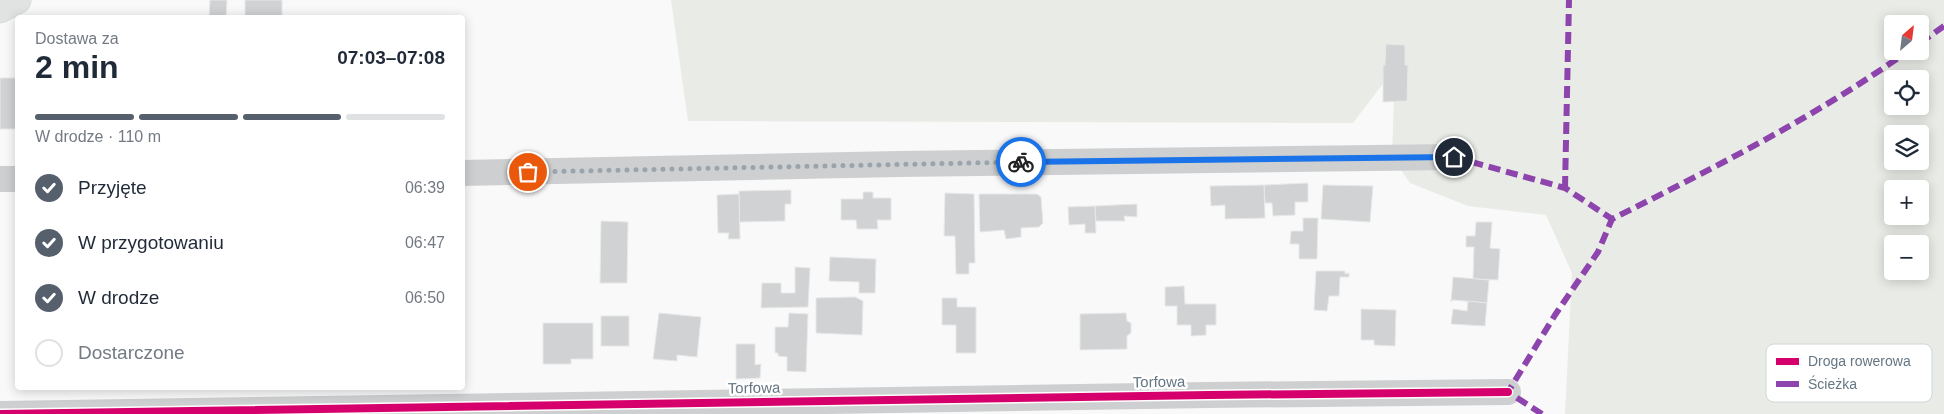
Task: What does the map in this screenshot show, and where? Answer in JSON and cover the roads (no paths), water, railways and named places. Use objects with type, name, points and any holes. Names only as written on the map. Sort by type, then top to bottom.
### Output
[{"type":"street","points":[[0,9],[17,0]]},
{"type":"street","points":[[465,173],[890,164],[1454,157]]},
{"type":"street","points":[[0,179],[15,179]]},
{"type":"street","name":"Torfowa","points":[[0,414],[1508,392]]}]
